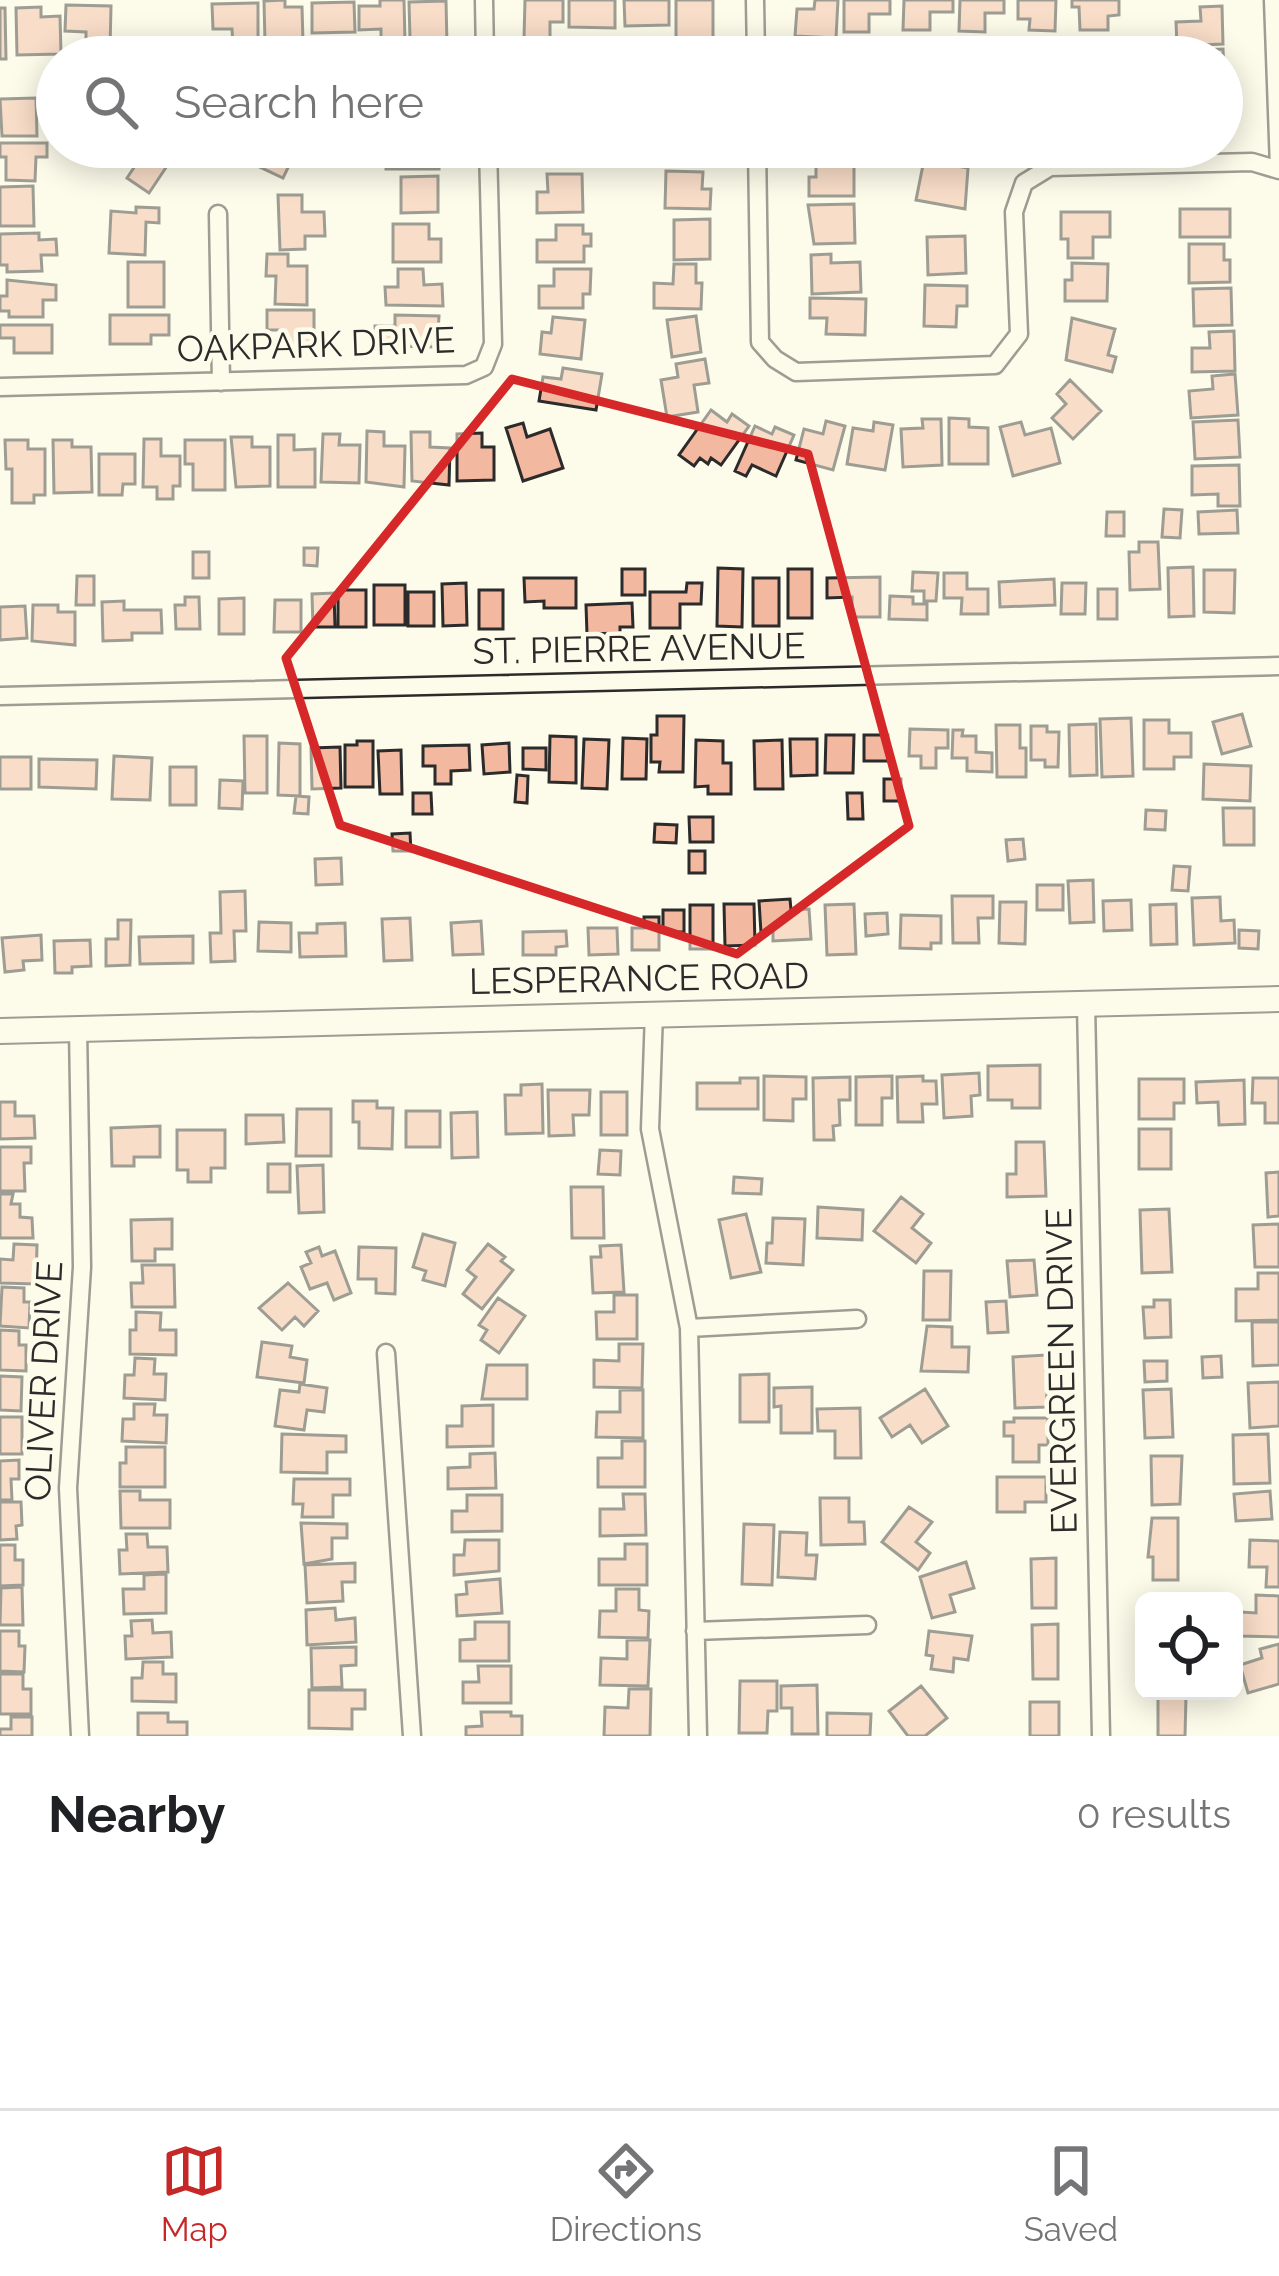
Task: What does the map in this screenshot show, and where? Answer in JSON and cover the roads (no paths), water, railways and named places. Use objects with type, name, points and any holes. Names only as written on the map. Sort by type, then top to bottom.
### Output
[{"type":"main road","name":"LESPERANCE ROAD","points":[[0,1031],[1279,999]]},
{"type":"street","points":[[484,0],[485,36]]},
{"type":"street","points":[[755,0],[756,36]]},
{"type":"street","points":[[1243,162],[1279,169],[1273,0]]},
{"type":"street","name":"OAKPARK DRIVE","points":[[0,387],[466,375],[484,367],[494,344],[489,168]]},
{"type":"street","points":[[758,168],[760,342],[796,372],[995,365],[1019,334],[1014,212],[1024,183],[1047,168]]},
{"type":"street","points":[[218,214],[221,382]]},
{"type":"street","name":"ST. PIERRE AVENUE","points":[[0,696],[1279,666]]},
{"type":"street","name":"EVERGREEN DRIVE","points":[[1086,1004],[1101,1736]]},
{"type":"street","points":[[653,1012],[650,1129],[689,1328],[698,1736]]},
{"type":"street","name":"OLIVER DRIVE","points":[[78,1029],[82,1267],[68,1488],[80,1736]]},
{"type":"street","points":[[689,1328],[857,1319]]},
{"type":"street","points":[[386,1353],[412,1736]]},
{"type":"street","points":[[695,1631],[867,1625]]}]
